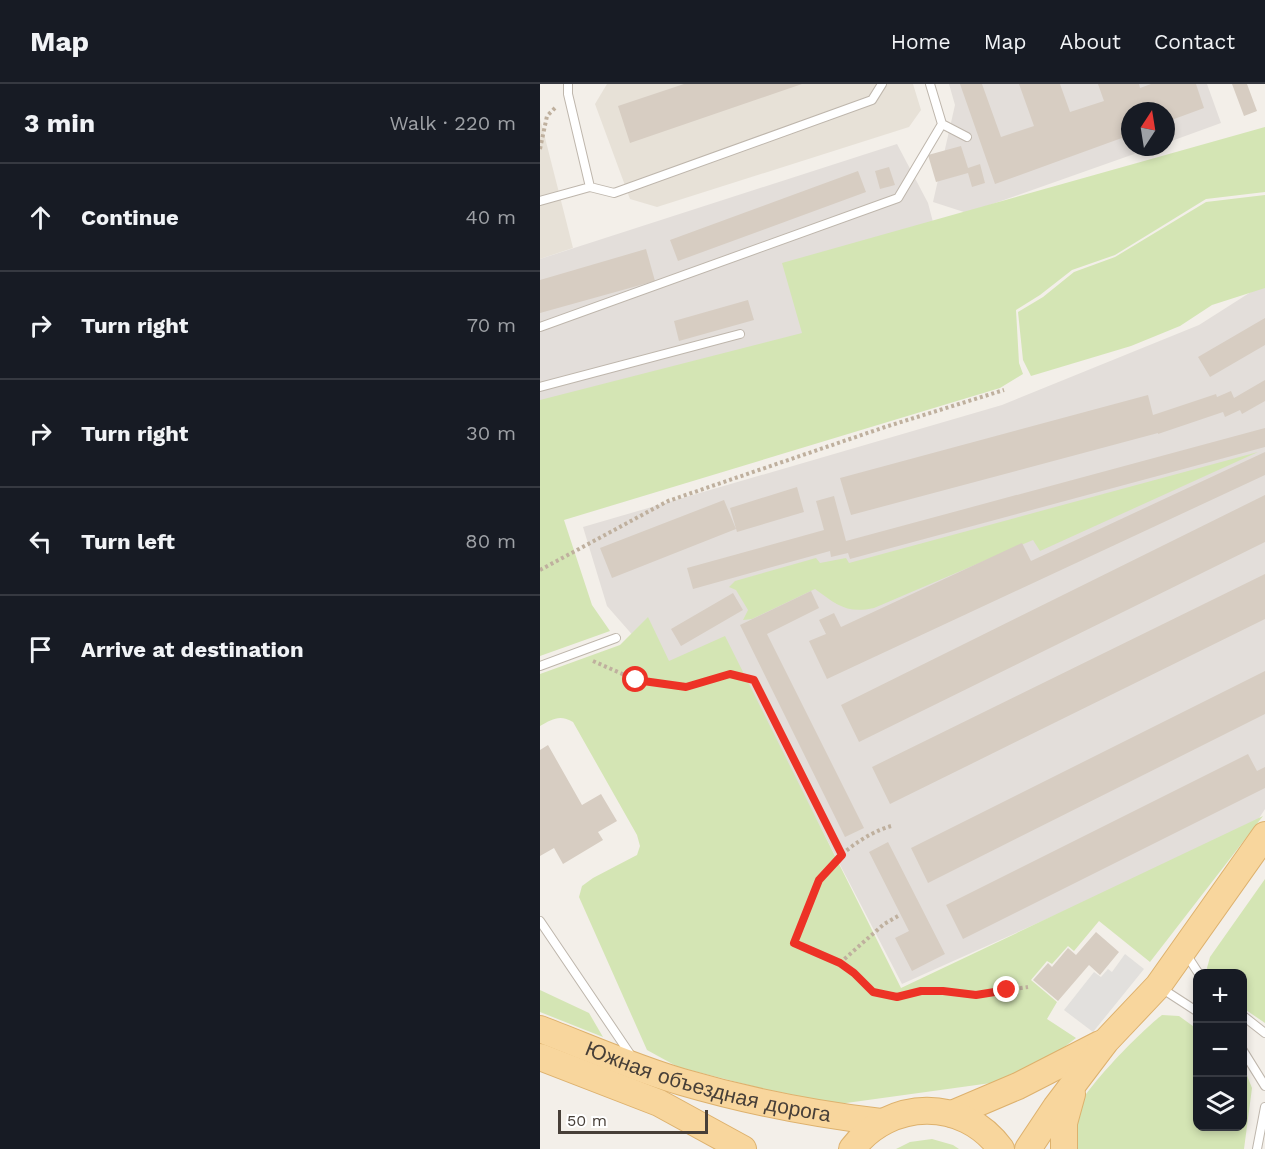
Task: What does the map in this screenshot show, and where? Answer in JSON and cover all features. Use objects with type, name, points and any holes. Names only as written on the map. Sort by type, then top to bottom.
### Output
[{"type":"main road","points":[[1028,1149],[1056,1107],[1106,1041],[1158,986],[1265,835]]},
{"type":"main road","name":"Южная объездная дорога","points":[[540,1029],[681,1082],[769,1104],[836,1117],[881,1122]]},
{"type":"main road","points":[[952,1114],[1018,1086],[1106,1041]]},
{"type":"main road","points":[[1064,1149],[1064,1123],[1070,1100],[1079,1078],[1106,1041]]},
{"type":"main road","name":"Южная объездная дорога","points":[[540,1057],[659,1103],[743,1149]]},
{"type":"main road","points":[[852,1149],[861,1137],[881,1122],[904,1113],[928,1110],[952,1114],[978,1126],[1000,1149]]},
{"type":"lane","points":[[568,84],[568,94],[590,187]]},
{"type":"lane","points":[[540,201],[590,187],[614,194],[872,100],[882,84]]},
{"type":"lane","points":[[930,84],[942,124],[967,137]]},
{"type":"lane","points":[[540,327],[898,198],[942,124]]},
{"type":"lane","points":[[540,387],[740,334]]},
{"type":"lane","points":[[540,666],[616,638]]},
{"type":"lane","points":[[540,921],[639,1067]]},
{"type":"lane","points":[[1184,951],[1196,969]]},
{"type":"lane","points":[[1158,986],[1193,1009]]},
{"type":"lane","points":[[1247,1020],[1265,1033]]},
{"type":"lane","points":[[1247,1057],[1265,1086]]},
{"type":"lane","points":[[1257,1149],[1265,1107]]},
{"type":"path","points":[[540,149],[547,116],[568,94]]},
{"type":"path","points":[[540,570],[668,501],[885,426],[1004,390]]},
{"type":"path","points":[[576,653],[636,680],[686,687],[730,674],[754,680],[842,855]]},
{"type":"path","points":[[891,826],[876,830],[842,855],[819,880],[794,943],[840,963],[873,992],[897,997],[921,991],[976,995],[1028,987]]},
{"type":"path","points":[[840,963],[884,924],[898,916]]},
{"type":"shaded area","points":[[607,84],[913,84],[921,110],[909,127],[657,207],[630,199],[595,104]]},
{"type":"shaded area","points":[[949,84],[1207,84],[1221,123],[1175,140],[1175,102],[1121,102],[1121,156],[1128,156],[967,213],[933,202],[955,105]]},
{"type":"shaded area","points":[[540,118],[573,248],[540,259]]},
{"type":"shaded area","points":[[897,144],[928,203],[954,302],[540,411],[540,259]]},
{"type":"shaded area","points":[[1265,283],[1265,809],[1254,826],[902,984],[727,647],[665,672],[607,606],[583,527],[1002,405],[1199,325]]},
{"type":"shaded area","points":[[1125,954],[1144,969],[1093,1032],[1064,1010],[1094,972],[1101,977],[1108,969],[1112,972]]},
{"type":"green space","points":[[1265,127],[1265,192],[1206,199],[1115,255],[1072,270],[1016,310],[1019,363],[1023,374],[1000,388],[564,520],[592,605],[610,631],[540,656],[540,400],[802,333],[782,263],[1162,156],[1175,156],[1175,152]]},
{"type":"green space","points":[[1265,195],[1265,288],[1212,305],[1180,326],[1131,346],[1031,376],[1023,360],[1018,312],[1043,297],[1074,272],[1115,257],[1206,202]]},
{"type":"green space","points":[[1258,452],[1040,551],[1033,540],[874,608],[849,609],[830,600],[815,589],[752,619],[743,620],[748,610],[736,590],[729,587],[735,581],[816,558],[820,563],[846,558],[849,563]]},
{"type":"green space","points":[[648,617],[669,661],[725,636],[901,988],[1263,816],[1150,962],[1099,921],[1074,951],[1068,946],[1052,964],[1047,961],[1031,980],[1057,1002],[1047,1019],[1076,1038],[1054,1055],[1022,1073],[991,1083],[839,1104],[764,1089],[678,1067],[647,1050],[579,897],[582,886],[593,878],[637,855],[640,846],[637,835],[573,722],[564,718],[556,718],[540,726],[540,674],[620,645]]},
{"type":"green space","points":[[1265,879],[1265,1023],[1247,1011],[1247,969],[1207,969],[1210,957]]},
{"type":"green space","points":[[540,990],[589,1013],[603,1037],[540,1012]]},
{"type":"green space","points":[[1162,1015],[1179,1016],[1193,1026],[1193,1131],[1246,1131],[1244,1149],[1071,1149],[1069,1126],[1073,1114],[1094,1083]]},
{"type":"green space","points":[[1247,1076],[1252,1088],[1247,1126]]},
{"type":"green space","points":[[932,1139],[959,1149],[896,1149],[910,1142]]},
{"type":"building","points":[[684,84],[802,84],[630,143],[618,106]]},
{"type":"building","points":[[960,84],[982,84],[1001,137],[1034,126],[1019,84],[1060,84],[1070,112],[1104,101],[1098,84],[1139,84],[1140,88],[1151,84],[1196,84],[1204,108],[1175,119],[1175,102],[1121,102],[1121,138],[995,184]]},
{"type":"building","points":[[1232,84],[1247,84],[1257,111],[1244,116]]},
{"type":"building","points":[[961,146],[968,168],[980,164],[985,183],[972,187],[968,173],[936,182],[928,155]]},
{"type":"building","points":[[889,167],[895,185],[880,189],[875,171]]},
{"type":"building","points":[[858,171],[866,192],[678,261],[670,240]]},
{"type":"building","points":[[646,249],[655,281],[540,313],[540,280]]},
{"type":"building","points":[[748,300],[754,320],[679,341],[674,321]]},
{"type":"building","points":[[1265,318],[1265,345],[1210,377],[1198,357]]},
{"type":"building","points":[[1265,380],[1265,401],[1242,414],[1240,410],[1225,417],[1223,412],[1158,434],[851,515],[840,478],[1148,395],[1153,415],[1216,394],[1217,397],[1231,391],[1234,398]]},
{"type":"building","points":[[1265,428],[1265,447],[850,559],[848,553],[831,557],[830,551],[693,589],[687,568],[824,530],[816,501],[834,496],[846,541]]},
{"type":"building","points":[[1265,452],[1265,475],[827,679],[809,641],[826,634],[819,620],[834,613],[841,627],[1022,543],[1031,561]]},
{"type":"building","points":[[797,487],[804,512],[737,532],[730,508]]},
{"type":"building","points":[[1265,495],[1265,542],[859,742],[841,705]]},
{"type":"building","points":[[724,500],[736,529],[612,578],[600,548]]},
{"type":"building","points":[[1265,574],[1265,619],[890,804],[872,767]]},
{"type":"building","points":[[811,591],[819,608],[767,634],[864,828],[845,837],[740,625]]},
{"type":"building","points":[[733,593],[743,610],[681,646],[671,629]]},
{"type":"building","points":[[1265,671],[1265,714],[928,883],[911,848]]},
{"type":"building","points":[[548,745],[582,805],[601,794],[617,821],[598,832],[603,840],[563,864],[554,848],[540,856],[540,750]]},
{"type":"building","points":[[1248,754],[1257,771],[1265,767],[1265,788],[963,939],[946,905]]},
{"type":"building","points":[[888,842],[945,954],[912,971],[895,938],[909,931],[869,852]]},
{"type":"building","points":[[1096,932],[1119,952],[1100,975],[1089,965],[1058,1001],[1033,980],[1048,963],[1052,967],[1068,948],[1076,955]]},
{"type":"route","points":[[636,680],[686,687],[730,674],[754,680],[842,855],[819,880],[794,943],[840,963],[873,992],[897,997],[921,991],[976,995],[1007,990]]}]
